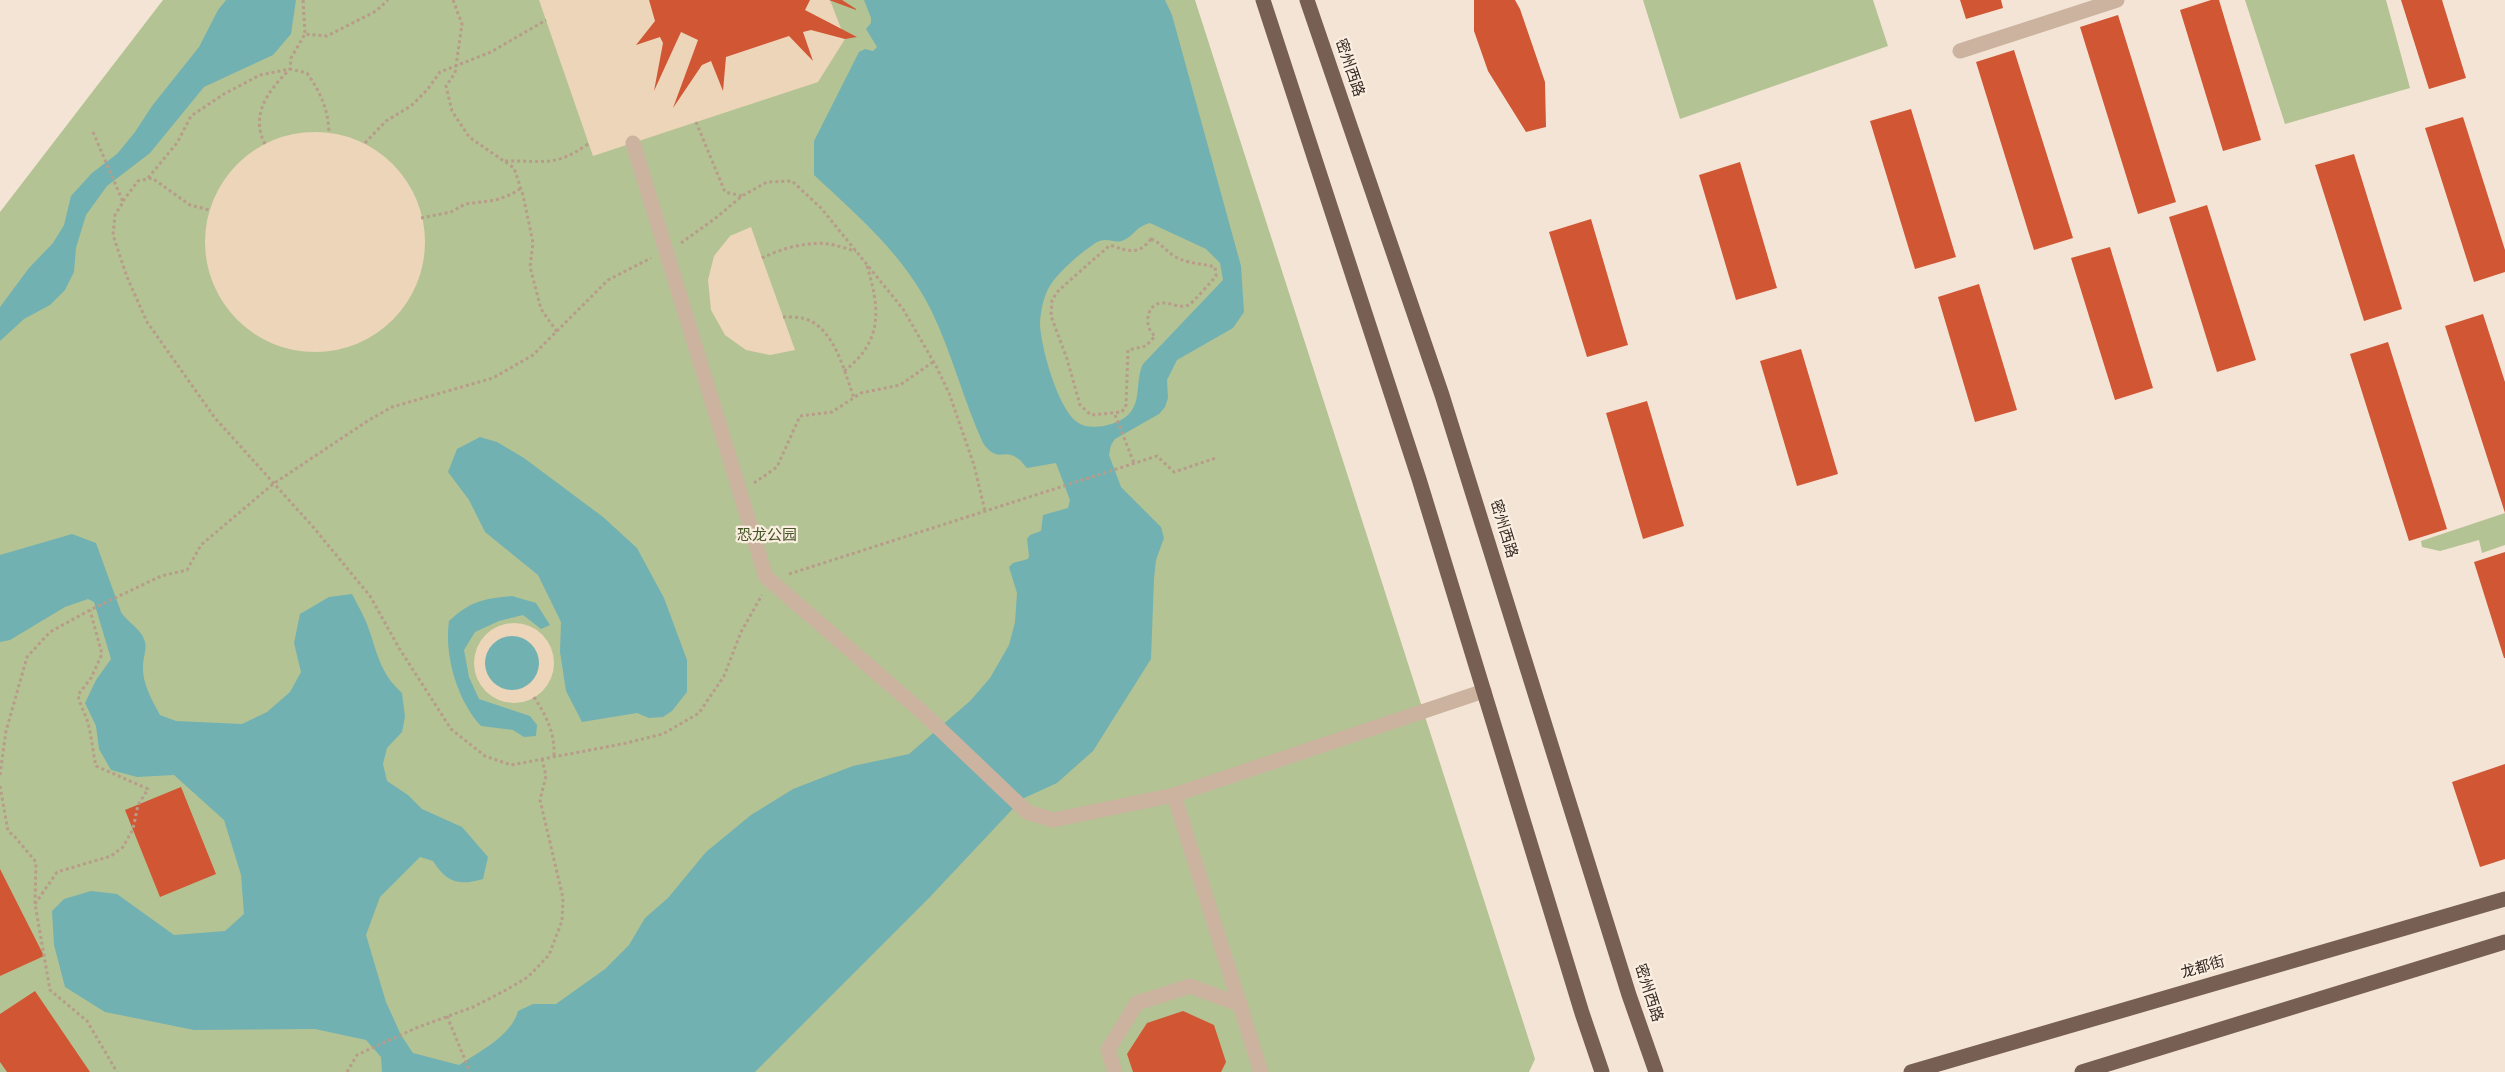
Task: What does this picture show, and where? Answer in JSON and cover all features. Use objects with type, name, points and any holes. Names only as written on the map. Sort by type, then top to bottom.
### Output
[{"type":"main road","points":[[1263,0],[1415,468],[1602,1072]]},
{"type":"main road","name":"密州西路","points":[[1306,0],[1442,395],[1625,983],[1656,1072]]},
{"type":"main road","name":"龙都街","points":[[1911,1072],[2505,899]]},
{"type":"main road","points":[[2082,1072],[2505,942]]},
{"type":"street","points":[[1960,51],[2116,0]]},
{"type":"street","points":[[633,143],[766,577],[922,712],[1027,812],[1053,820],[1174,795],[1484,691]]},
{"type":"street","points":[[1174,795],[1241,1005],[1258,1070]]},
{"type":"street","points":[[1115,1072],[1108,1050],[1137,1003],[1190,986],[1241,1005]]},
{"type":"path","points":[[265,144],[260,123],[264,100],[272,87],[290,69],[291,58],[305,34],[303,0]]},
{"type":"path","points":[[305,34],[327,36],[376,11],[388,0]]},
{"type":"path","points":[[453,0],[462,24],[455,73],[446,86],[452,111],[469,137],[514,168],[521,188],[533,243],[530,267],[541,309],[557,332]]},
{"type":"path","points":[[365,143],[386,121],[411,106],[440,72],[491,52],[546,20]]},
{"type":"path","points":[[148,178],[177,143],[191,116],[243,83],[260,75],[290,69],[307,73],[322,95],[328,117],[328,132]]},
{"type":"path","points":[[696,122],[725,192],[742,196]]},
{"type":"path","points":[[93,132],[123,201]]},
{"type":"path","points":[[504,161],[545,163],[572,155],[588,144]]},
{"type":"path","points":[[209,210],[190,205],[152,178],[148,178],[138,181],[115,215],[113,234],[127,277],[147,322],[215,418],[314,528],[370,597],[399,648],[451,729],[485,756],[511,765],[663,734],[699,713],[724,676],[741,633],[770,581],[1156,456],[1174,472],[1216,458]]},
{"type":"path","points":[[0,776],[6,730],[27,657],[50,632],[161,576],[187,570],[201,545],[273,484],[369,420],[392,407],[493,378],[533,355],[608,280],[686,240],[742,196],[768,182],[792,181],[821,208],[903,309],[949,393],[970,454],[985,511]]},
{"type":"path","points":[[422,218],[451,213],[465,204],[496,200],[521,188]]},
{"type":"path","points":[[1151,239],[1160,242],[1172,255],[1188,262],[1215,267],[1216,276],[1189,304],[1174,306],[1158,304],[1149,312],[1147,322],[1150,332],[1155,336],[1146,346],[1128,350],[1126,405],[1122,412],[1115,416],[1091,415],[1080,405],[1067,359],[1051,316],[1052,300],[1059,290],[1110,245],[1134,251],[1144,248],[1151,239]]},
{"type":"path","points":[[762,258],[776,251],[819,244],[857,252]]},
{"type":"path","points":[[844,371],[864,352],[877,323],[866,261]]},
{"type":"path","points":[[783,316],[804,318],[825,333],[838,356],[854,398]]},
{"type":"path","points":[[740,493],[777,467],[800,416],[832,412],[861,393],[900,385],[933,362]]},
{"type":"path","points":[[1115,416],[1123,441],[1134,463]]},
{"type":"path","points":[[35,904],[57,872],[111,856],[123,847],[132,829],[138,805],[148,789],[96,766],[89,726],[80,707],[78,695],[91,678],[102,654],[90,610]]},
{"type":"path","points":[[534,697],[548,720],[555,742],[554,757]]},
{"type":"path","points":[[347,1072],[357,1055],[406,1032],[473,1007],[528,976],[549,955],[562,921],[563,897],[540,800],[546,776],[542,759]]},
{"type":"path","points":[[0,786],[8,831],[36,862],[35,904],[50,990],[87,1021],[117,1072]]},
{"type":"path","points":[[447,1016],[470,1072]]},
{"type":"green space","name":"恐龙公园","points":[[163,0],[1195,0],[1535,1059],[1529,1072],[0,1072],[0,212]]},
{"type":"green space","points":[[1643,0],[1873,0],[1888,46],[1680,119]]},
{"type":"green space","points":[[2245,0],[2386,0],[2410,88],[2285,124]]},
{"type":"green space","points":[[2505,513],[2505,545],[2482,553],[2479,540],[2440,551],[2422,547],[2421,541]]},
{"type":"shaded area","points":[[539,0],[830,0],[845,39],[818,82],[593,156]]},
{"type":"shaded area","points":[[315,132],[336,134],[367,145],[393,164],[412,190],[423,221],[425,242],[423,263],[412,294],[393,320],[367,339],[336,350],[315,352],[294,350],[263,339],[237,320],[218,294],[207,263],[205,242],[207,221],[218,190],[237,164],[263,145],[294,134]]},
{"type":"shaded area","points":[[751,227],[795,350],[770,355],[746,350],[725,335],[711,310],[708,280],[714,256],[730,236]]},
{"type":"shaded area","points":[[514,623],[529,626],[542,635],[551,648],[554,663],[551,678],[542,691],[529,700],[514,703],[499,700],[486,691],[477,678],[474,663],[477,648],[486,635],[499,626]]},
{"type":"water","points":[[226,0],[296,0],[291,34],[273,55],[204,87],[150,153],[107,186],[86,215],[76,248],[74,272],[65,290],[50,305],[24,319],[0,341],[0,307],[29,268],[53,243],[64,225],[71,196],[92,173],[117,154],[135,132],[152,106],[199,47],[218,10]]},
{"type":"water","points":[[864,0],[1165,0],[1172,15],[1241,266],[1244,312],[1233,328],[1177,360],[1167,380],[1168,398],[1165,407],[1159,414],[1115,439],[1111,445],[1109,455],[1121,487],[1161,527],[1164,538],[1156,560],[1151,659],[1093,751],[1057,783],[1022,799],[929,898],[755,1072],[382,1072],[381,1057],[366,1040],[315,1029],[194,1030],[105,1012],[65,987],[54,945],[52,911],[64,899],[91,891],[117,894],[174,935],[225,931],[244,914],[241,875],[224,820],[174,775],[137,777],[111,770],[99,749],[96,726],[85,703],[96,680],[111,659],[94,602],[88,599],[65,607],[10,640],[0,642],[0,555],[72,534],[96,543],[121,612],[138,630],[145,642],[143,672],[151,697],[160,715],[176,721],[242,724],[267,712],[290,692],[301,672],[294,643],[300,614],[329,597],[352,594],[367,624],[383,669],[402,693],[405,717],[402,732],[387,748],[383,764],[387,781],[408,795],[422,809],[462,827],[488,857],[483,879],[460,882],[443,874],[433,861],[420,857],[380,897],[366,935],[386,1002],[401,1035],[413,1053],[459,1065],[502,1035],[515,1020],[518,1011],[533,1004],[556,1004],[605,969],[629,945],[645,918],[668,898],[706,852],[751,815],[793,789],[829,775],[853,766],[909,754],[970,701],[990,678],[1009,645],[1015,622],[1017,593],[1009,567],[1013,563],[1028,559],[1027,539],[1030,535],[1041,531],[1043,515],[1068,508],[1070,500],[1056,463],[1027,468],[1012,455],[993,453],[983,443],[938,326],[920,290],[908,271],[879,237],[814,175],[814,141],[859,52],[865,49],[873,51],[877,47],[866,29],[871,23]],"holes":[[[1150,223],[1206,249],[1220,263],[1223,280],[1143,364],[1137,397],[1132,410],[1123,419],[1103,426],[1089,427],[1077,422],[1070,415],[1057,391],[1041,335],[1042,307],[1052,283],[1068,265],[1094,244],[1103,240],[1124,240]]]},
{"type":"water","points":[[480,437],[497,442],[524,458],[603,517],[637,548],[664,598],[687,660],[687,692],[672,711],[663,717],[649,718],[637,713],[582,722],[566,691],[560,652],[561,622],[538,575],[485,532],[469,500],[448,472],[457,449]]},
{"type":"water","points":[[512,596],[536,603],[550,625],[541,629],[523,615],[499,621],[475,632],[464,650],[469,677],[479,699],[530,716],[537,725],[536,736],[524,737],[513,730],[481,726],[465,703],[451,662],[449,621],[464,609],[478,602]]},
{"type":"water","points":[[507,636],[517,636],[527,640],[535,648],[539,663],[535,678],[527,686],[517,690],[507,690],[497,686],[489,678],[485,668],[485,658],[489,648],[497,640]]},
{"type":"building","points":[[649,0],[810,0],[805,10],[857,37],[845,39],[811,30],[803,32],[813,61],[789,36],[726,57],[723,91],[711,61],[702,65],[673,108],[698,40],[681,32],[654,91],[663,43],[660,37],[636,45],[655,21]]},
{"type":"building","points":[[829,0],[842,0],[856,10]]},
{"type":"building","points":[[1474,0],[1515,0],[1545,82],[1546,127],[1526,132],[1488,71],[1474,31]]},
{"type":"building","points":[[1960,0],[2001,0],[2003,8],[1966,19]]},
{"type":"building","points":[[2211,0],[2219,0],[2261,140],[2223,151],[2180,10]]},
{"type":"building","points":[[2401,0],[2442,0],[2466,78],[2429,89]]},
{"type":"building","points":[[2118,15],[2176,202],[2138,214],[2080,27]]},
{"type":"building","points":[[2014,50],[2073,238],[2034,250],[1976,62]]},
{"type":"building","points":[[1911,109],[1956,257],[1915,269],[1870,121]]},
{"type":"building","points":[[2463,117],[2505,250],[2505,272],[2474,282],[2425,128]]},
{"type":"building","points":[[2354,154],[2402,309],[2364,321],[2315,165]]},
{"type":"building","points":[[1740,162],[1777,288],[1736,300],[1699,175]]},
{"type":"building","points":[[2207,205],[2256,360],[2217,372],[2169,217]]},
{"type":"building","points":[[1591,219],[1628,345],[1587,357],[1549,232]]},
{"type":"building","points":[[2110,247],[2153,388],[2115,400],[2071,258]]},
{"type":"building","points":[[1979,284],[2017,410],[1975,422],[1938,297]]},
{"type":"building","points":[[2483,314],[2505,382],[2505,513],[2445,326]]},
{"type":"building","points":[[2388,342],[2447,529],[2409,541],[2350,354]]},
{"type":"building","points":[[1801,349],[1838,474],[1797,486],[1760,361]]},
{"type":"building","points":[[1647,401],[1684,526],[1643,539],[1606,413]]},
{"type":"building","points":[[2505,552],[2505,658],[2504,658],[2474,562]]},
{"type":"building","points":[[2505,764],[2505,859],[2480,867],[2452,782]]},
{"type":"building","points":[[181,787],[216,874],[160,897],[125,810]]},
{"type":"building","points":[[0,869],[44,956],[0,976]]},
{"type":"building","points":[[35,991],[90,1072],[7,1072],[0,1062],[0,1014]]},
{"type":"building","points":[[1183,1011],[1214,1025],[1226,1062],[1221,1072],[1133,1072],[1127,1054],[1147,1023]]}]
